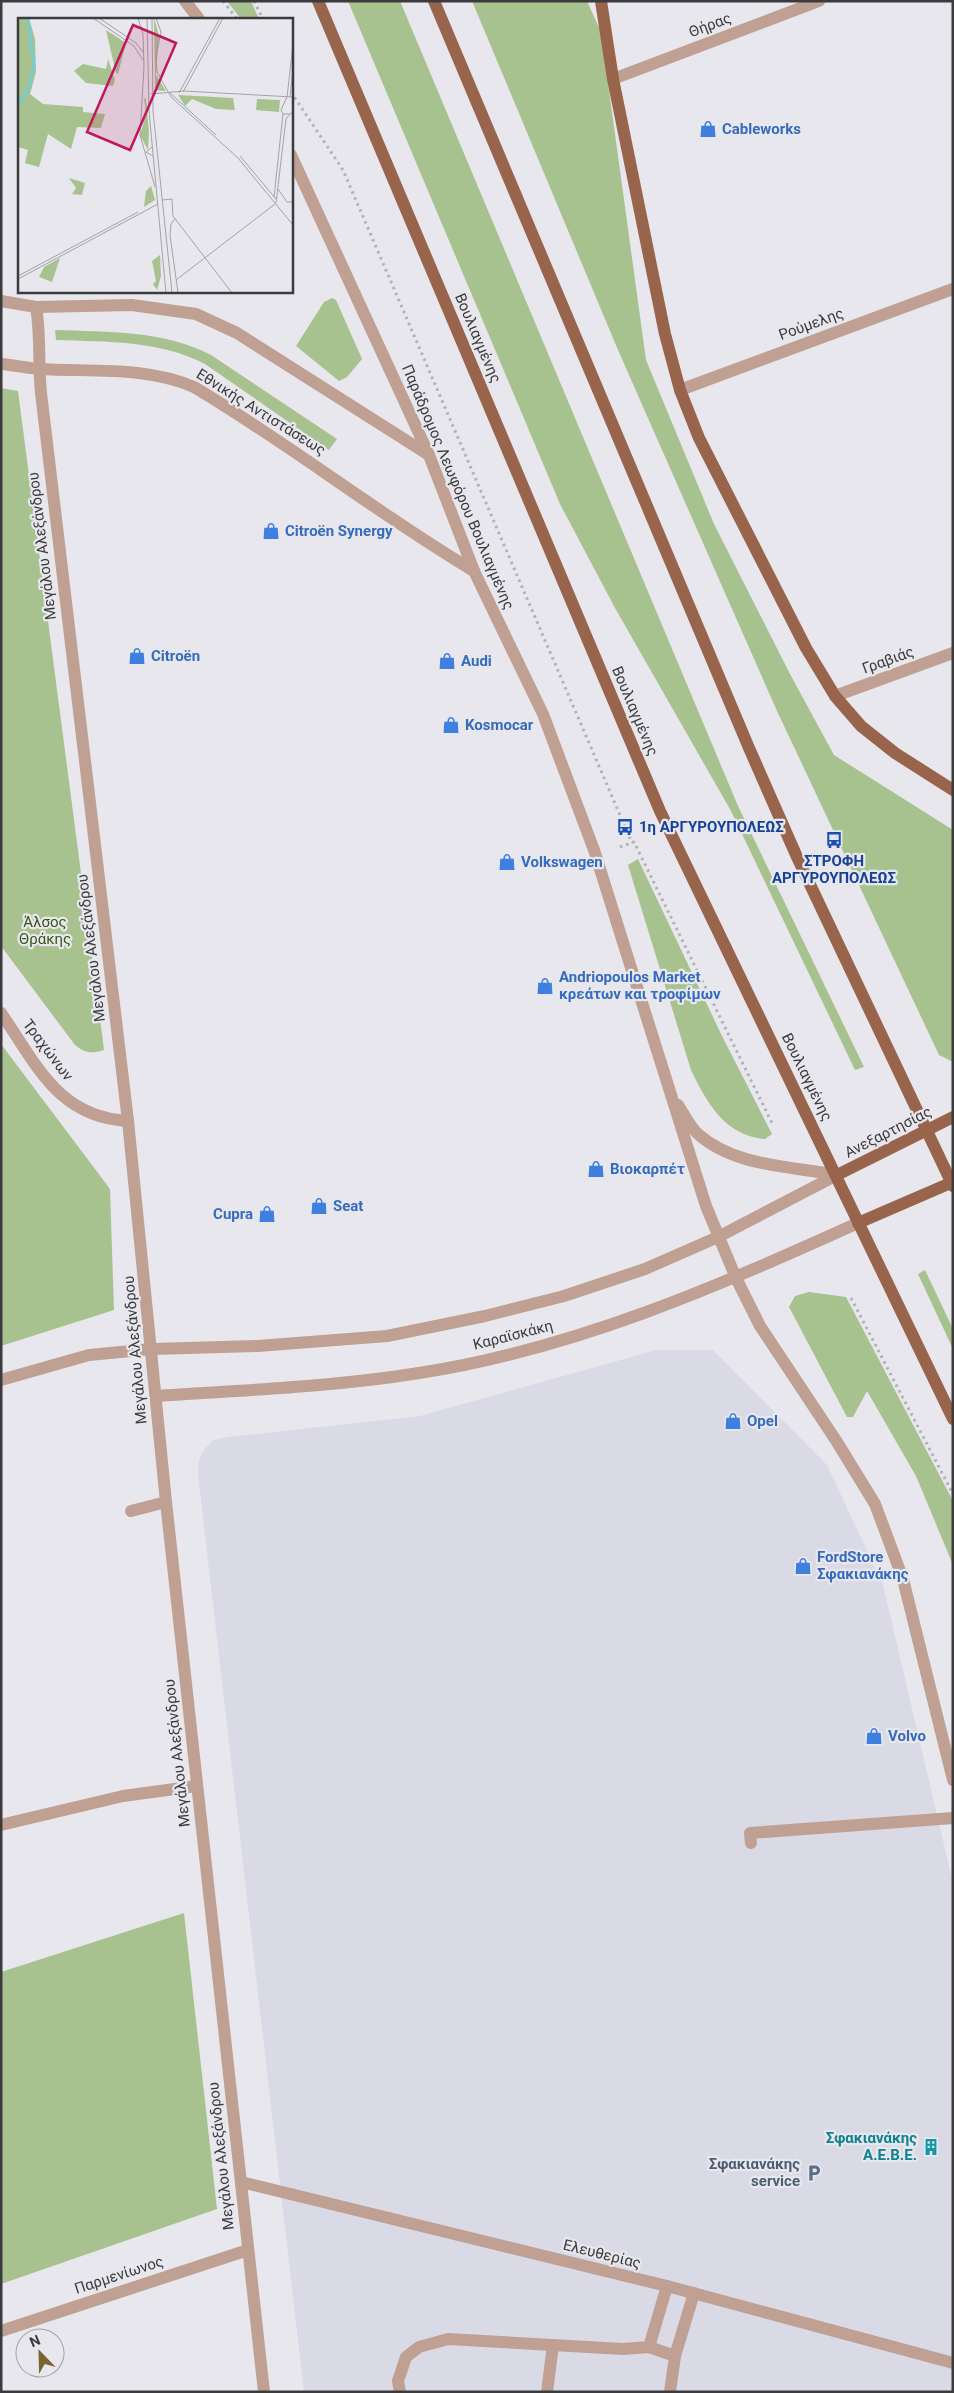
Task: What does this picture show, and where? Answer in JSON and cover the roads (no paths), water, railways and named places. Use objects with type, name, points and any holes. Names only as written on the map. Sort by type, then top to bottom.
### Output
[{"type":"main road","name":"Βουλιαγμένης","points":[[318,1],[660,811],[837,1175],[858,1223],[953,1420]]},
{"type":"main road","points":[[434,1],[749,748],[797,857],[952,1184],[858,1223]]},
{"type":"main road","points":[[601,1],[613,79],[666,334],[680,390],[698,438],[782,604],[835,696],[861,726],[895,753],[953,790]]},
{"type":"main road","name":"Ανεξαρτησίας","points":[[837,1175],[953,1118]]},
{"type":"street","points":[[185,1],[198,18]]},
{"type":"street","name":"Θήρας","points":[[613,79],[819,1]]},
{"type":"street","name":"Παράδρομος Λεωφόρου Βουλιαγμένης","points":[[292,157],[429,455],[474,571],[543,714],[594,850],[706,1206],[718,1237],[760,1326],[837,1442],[875,1504],[902,1579],[953,1780]]},
{"type":"street","name":"Ρούμελης","points":[[680,390],[953,289]]},
{"type":"street","points":[[1,301],[36,307],[132,305],[196,314],[216,321],[429,455]]},
{"type":"street","name":"Μεγάλου Αλεξάνδρου","points":[[36,307],[40,334],[38,369],[128,1121],[166,1502],[264,2392]]},
{"type":"street","name":"Εθνικής Αντιστάσεως","points":[[1,364],[38,369],[126,371],[168,378],[194,387],[373,504],[429,544],[474,571]]},
{"type":"street","name":"Γραβιάς","points":[[835,696],[953,653]]},
{"type":"street","name":"Τραχώνων","points":[[1,1014],[50,1084],[66,1100],[86,1113],[106,1120],[128,1121]]},
{"type":"street","points":[[669,1090],[696,1133],[714,1146],[743,1159],[837,1175]]},
{"type":"street","name":"Καραϊσκάκη","points":[[1,1380],[89,1355],[152,1349],[258,1346],[388,1336],[485,1316],[564,1296],[645,1269],[718,1237],[837,1175]]},
{"type":"street","name":"Καραϊσκάκη","points":[[156,1396],[298,1386],[420,1373],[512,1354],[606,1328],[736,1278],[858,1223]]},
{"type":"street","points":[[131,1511],[166,1502]]},
{"type":"street","points":[[1,1825],[123,1796],[197,1786]]},
{"type":"street","points":[[751,1843],[750,1833],[953,1818]]},
{"type":"street","name":"Ελευθερίας","points":[[241,2182],[667,2286],[953,2364]]},
{"type":"street","name":"Παρμενίωνος","points":[[1,2331],[248,2250]]},
{"type":"street","points":[[649,2347],[667,2286]]},
{"type":"street","points":[[670,2392],[675,2356],[694,2293]]},
{"type":"street","points":[[400,2392],[398,2381],[406,2357],[419,2347],[448,2339],[623,2349],[649,2347],[675,2356]]},
{"type":"street","points":[[547,2392],[553,2346]]},
{"type":"place","name":"Cableworks","points":[[708,129]]},
{"type":"place","name":"Citroën Synergy","points":[[271,531]]},
{"type":"place","name":"Citroën","points":[[137,656]]},
{"type":"place","name":"Audi","points":[[447,661]]},
{"type":"place","name":"Kosmocar","points":[[451,725]]},
{"type":"place","name":"1η ΑΡΓΥΡΟΥΠΟΛΕΩΣ","points":[[625,827]]},
{"type":"place","name":"ΣΤΡΟΦΗ ΑΡΓΥΡΟΥΠΟΛΕΩΣ","points":[[834,840]]},
{"type":"place","name":"Volkswagen","points":[[507,862]]},
{"type":"place","name":"Andriopoulos Market κρεάτων και τροφίμων","points":[[545,986]]},
{"type":"place","name":"Βιοκαρπέτ","points":[[596,1169]]},
{"type":"place","name":"Seat","points":[[319,1206]]},
{"type":"place","name":"Cupra","points":[[267,1214]]},
{"type":"place","name":"Opel","points":[[733,1421]]},
{"type":"place","name":"FordStore Σφακιανάκης","points":[[803,1566]]},
{"type":"place","name":"Volvo","points":[[874,1736]]},
{"type":"place","name":"Σφακιανάκης Α.Ε.Β.Ε.","points":[[931,2147]]},
{"type":"place","name":"Σφακιανάκης service","points":[[814,2173]]},
{"type":"park label","name":"Άλσος Θράκης","points":[[45,930]]}]
